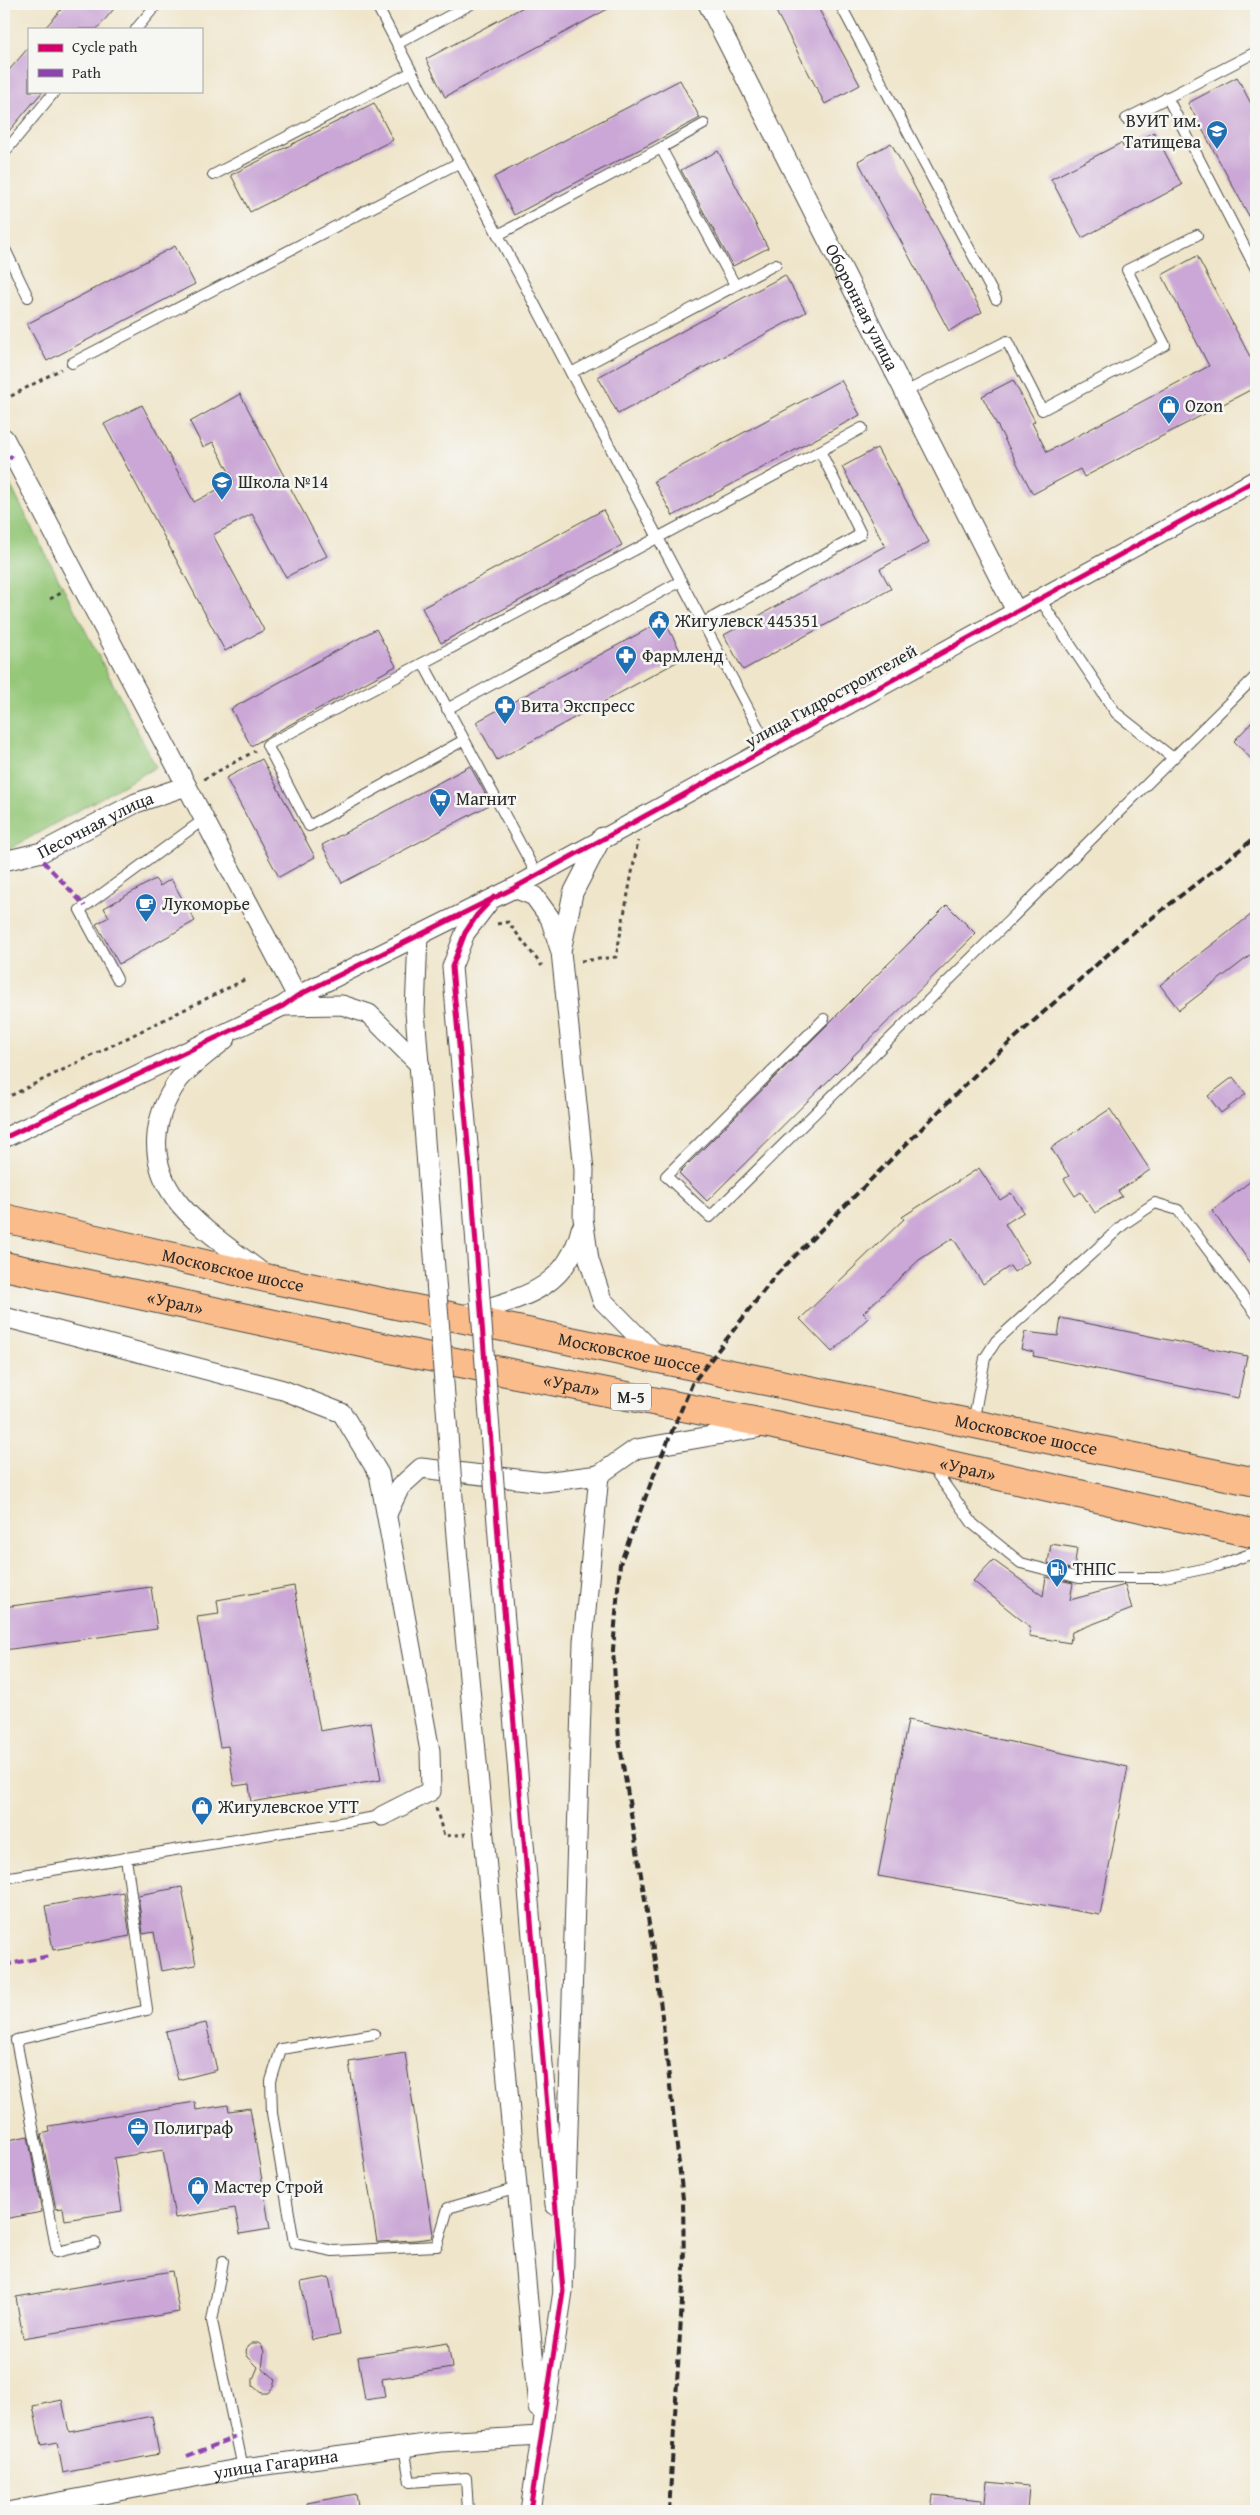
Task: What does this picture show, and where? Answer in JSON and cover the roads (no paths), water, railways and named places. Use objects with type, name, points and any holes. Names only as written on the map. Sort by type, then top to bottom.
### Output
[{"type":"highway","name":"Московское шоссе","points":[[4,1218],[270,1279],[1256,1482]]},
{"type":"highway","name":"«Урал»","points":[[4,1266],[400,1351],[774,1425],[1256,1534]]},
{"type":"street","name":"Оборонная улица","points":[[708,4],[1016,611]]},
{"type":"street","points":[[4,438],[204,820],[290,1001],[342,1005],[369,1014],[420,1065]]},
{"type":"street","name":"улица Гидростроителей","points":[[4,1138],[290,1001],[514,888],[602,837],[1256,480]]},
{"type":"street","name":"Песочная улица","points":[[4,861],[42,852],[136,802],[186,787]]},
{"type":"street","points":[[560,952],[573,893],[602,837]]},
{"type":"street","points":[[514,888],[534,896],[550,918],[560,952],[584,1170],[583,1218],[589,1260],[602,1300],[659,1358]]},
{"type":"street","points":[[494,897],[477,915],[466,933],[452,967],[471,1178],[500,1563],[563,2291]]},
{"type":"street","points":[[418,935],[414,1012],[420,1065],[458,1561],[540,2436]]},
{"type":"street","points":[[243,1024],[178,1080],[158,1119],[156,1161],[174,1198],[198,1222],[270,1279]]},
{"type":"street","points":[[456,1317],[525,1297],[558,1276],[576,1250],[583,1218]]},
{"type":"street","points":[[4,1317],[283,1390],[342,1413],[379,1474],[430,1751],[430,1791],[382,1816]]},
{"type":"street","points":[[387,1514],[400,1487],[421,1468],[544,1482],[599,1475],[636,1449],[774,1425]]},
{"type":"street","points":[[530,2511],[563,2291],[583,1642],[599,1475]]},
{"type":"street","name":"улица Гагарина","points":[[12,2511],[243,2468],[441,2442],[540,2436]]},
{"type":"lane","points":[[137,28],[156,4]]},
{"type":"lane","points":[[376,4],[768,746]]},
{"type":"lane","points":[[397,44],[471,4]]},
{"type":"lane","points":[[840,4],[996,299]]},
{"type":"lane","points":[[1126,119],[1256,52]]},
{"type":"lane","points":[[213,175],[412,72]]},
{"type":"lane","points":[[4,153],[55,92]]},
{"type":"lane","points":[[1167,97],[1256,269]]},
{"type":"lane","points":[[498,235],[704,124]]},
{"type":"lane","points":[[661,148],[736,286]]},
{"type":"lane","points":[[72,363],[460,162]]},
{"type":"lane","points":[[905,392],[1007,340],[1042,410],[1156,350],[1165,345],[1127,270],[1197,235]]},
{"type":"lane","points":[[4,247],[28,297]]},
{"type":"lane","points":[[571,372],[776,264]]},
{"type":"lane","points":[[464,740],[309,826],[267,745],[862,428]]},
{"type":"lane","points":[[703,623],[861,534],[820,451]]},
{"type":"lane","points":[[447,710],[681,580]]},
{"type":"lane","points":[[1039,598],[1116,714],[1174,758]]},
{"type":"lane","points":[[423,663],[537,875]]},
{"type":"lane","points":[[824,1019],[666,1176],[710,1217],[1256,676]]},
{"type":"lane","points":[[117,979],[80,910],[204,820]]},
{"type":"lane","points":[[973,1423],[985,1358],[996,1341],[1124,1224],[1155,1203],[1178,1210],[1256,1314]]},
{"type":"lane","points":[[927,1460],[973,1524],[1021,1564],[1079,1578],[1160,1578],[1217,1566],[1256,1552]]},
{"type":"lane","points":[[4,1878],[382,1816]]},
{"type":"lane","points":[[95,2243],[57,2252],[16,2040],[147,2010],[126,1858]]},
{"type":"lane","points":[[374,2034],[281,2049],[272,2080],[272,2112],[294,2243],[333,2252],[437,2246],[448,2208],[518,2188]]},
{"type":"lane","points":[[223,2261],[212,2321],[243,2468]]},
{"type":"lane","points":[[404,2447],[410,2482],[466,2478],[468,2511]]},
{"type":"railway","points":[[669,2511],[684,2269],[683,2199],[657,1973],[619,1740],[613,1650],[620,1564],[657,1467],[692,1384],[776,1275],[987,1063],[1125,939],[1256,837]]},
{"type":"place","name":"ВУИТ им. Татищева","points":[[1217,150]]},
{"type":"place","name":"Ozon","points":[[1169,425]]},
{"type":"place","name":"Школа №14","points":[[222,501]]},
{"type":"place","name":"Жигулевск 445351","points":[[659,640]]},
{"type":"place","name":"Фармленд","points":[[626,675]]},
{"type":"place","name":"Вита Экспресс","points":[[505,725]]},
{"type":"place","name":"Магнит","points":[[440,818]]},
{"type":"place","name":"Лукоморье","points":[[146,923]]},
{"type":"place","name":"ТНПС","points":[[1057,1588]]},
{"type":"place","name":"Жигулевское УТТ","points":[[202,1826]]},
{"type":"place","name":"Полиграф","points":[[138,2147]]},
{"type":"place","name":"Мастер Строй","points":[[198,2206]]}]
